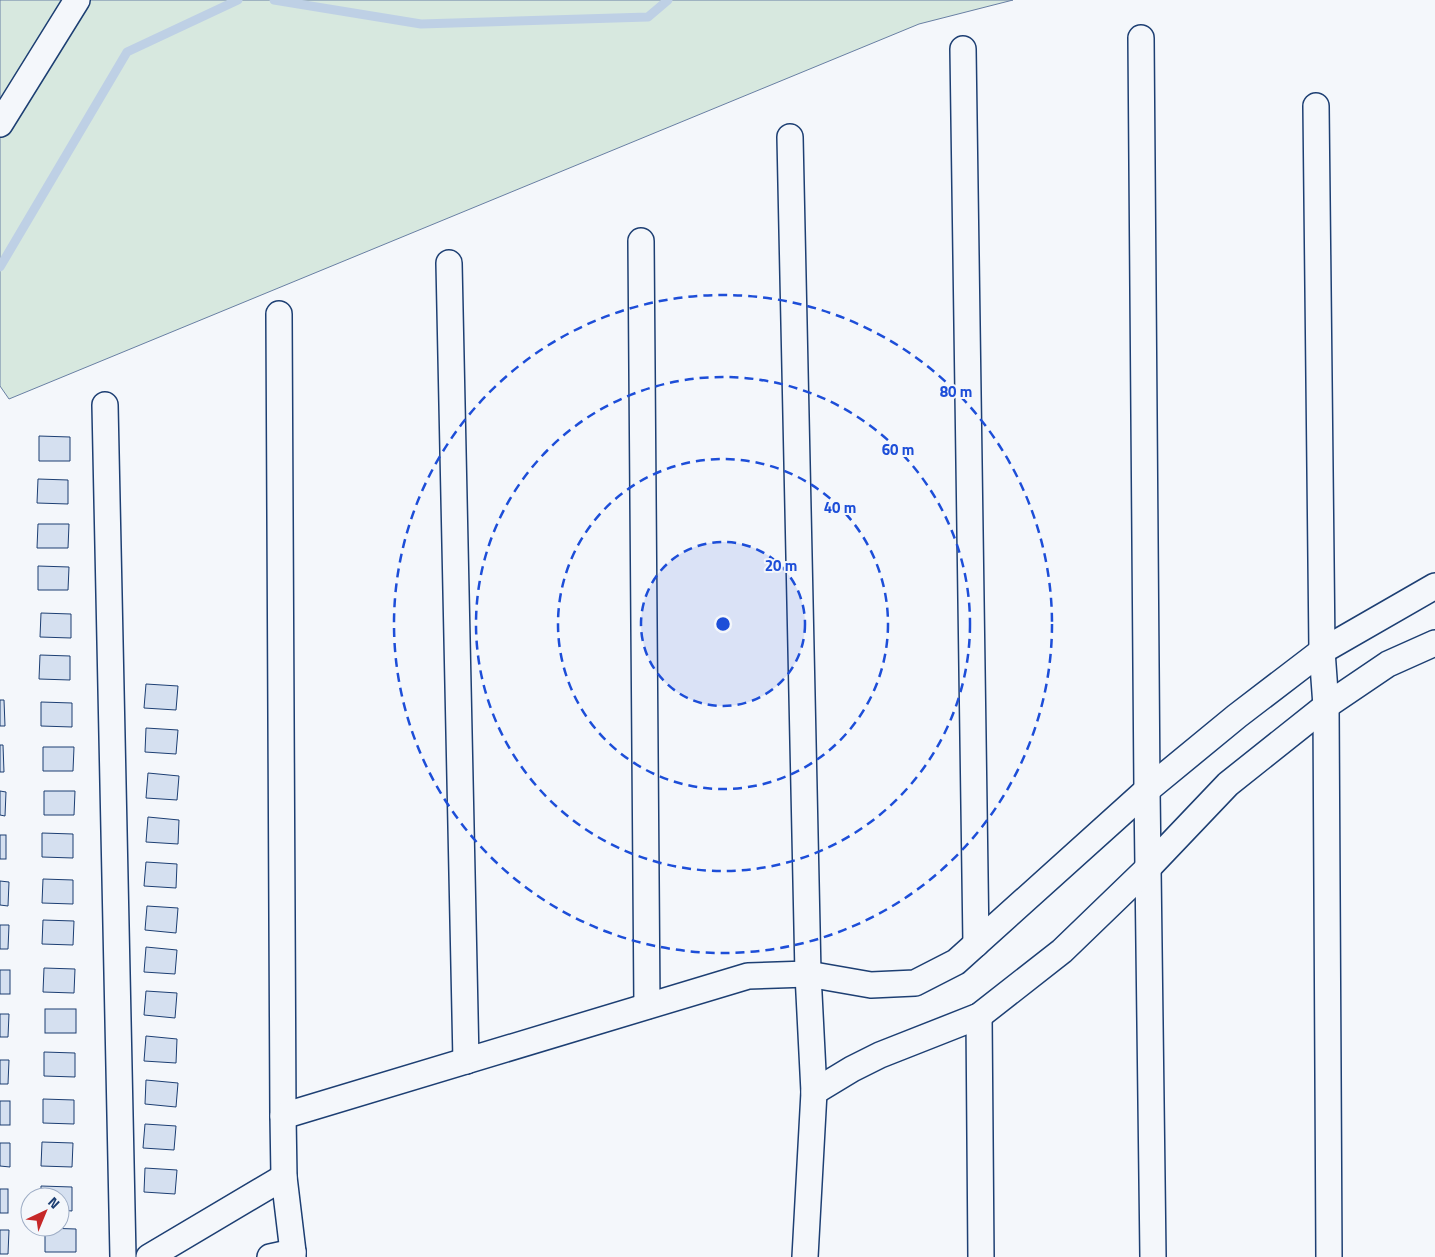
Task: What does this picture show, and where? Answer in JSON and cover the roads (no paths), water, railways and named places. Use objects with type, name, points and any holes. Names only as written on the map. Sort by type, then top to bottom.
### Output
[{"type":"street","points":[[0,124],[77,0]]},
{"type":"street","points":[[1141,38],[1153,1257]]},
{"type":"street","points":[[963,49],[976,944]]},
{"type":"street","points":[[1316,106],[1322,651],[1326,706],[1329,1257]]},
{"type":"street","points":[[790,137],[808,974],[814,1092],[805,1257]]},
{"type":"street","points":[[641,241],[647,1006]]},
{"type":"street","points":[[449,264],[466,1061]]},
{"type":"street","points":[[280,314],[283,1116],[286,1255]]},
{"type":"street","points":[[105,405],[122,1257]]},
{"type":"street","points":[[283,1116],[748,976],[808,974],[872,985],[914,983],[956,962],[1147,790],[1237,716],[1322,651],[1435,586]]},
{"type":"street","points":[[814,1092],[880,1055],[979,1016],[1062,952],[1148,868],[1228,784],[1326,706],[1388,664],[1435,643]]},
{"type":"street","points":[[979,1016],[981,1257]]},
{"type":"street","points":[[149,1257],[284,1177]]},
{"type":"waterway","points":[[0,267],[127,52],[238,0]]},
{"type":"waterway","points":[[274,0],[421,24],[648,17],[668,0]]}]
